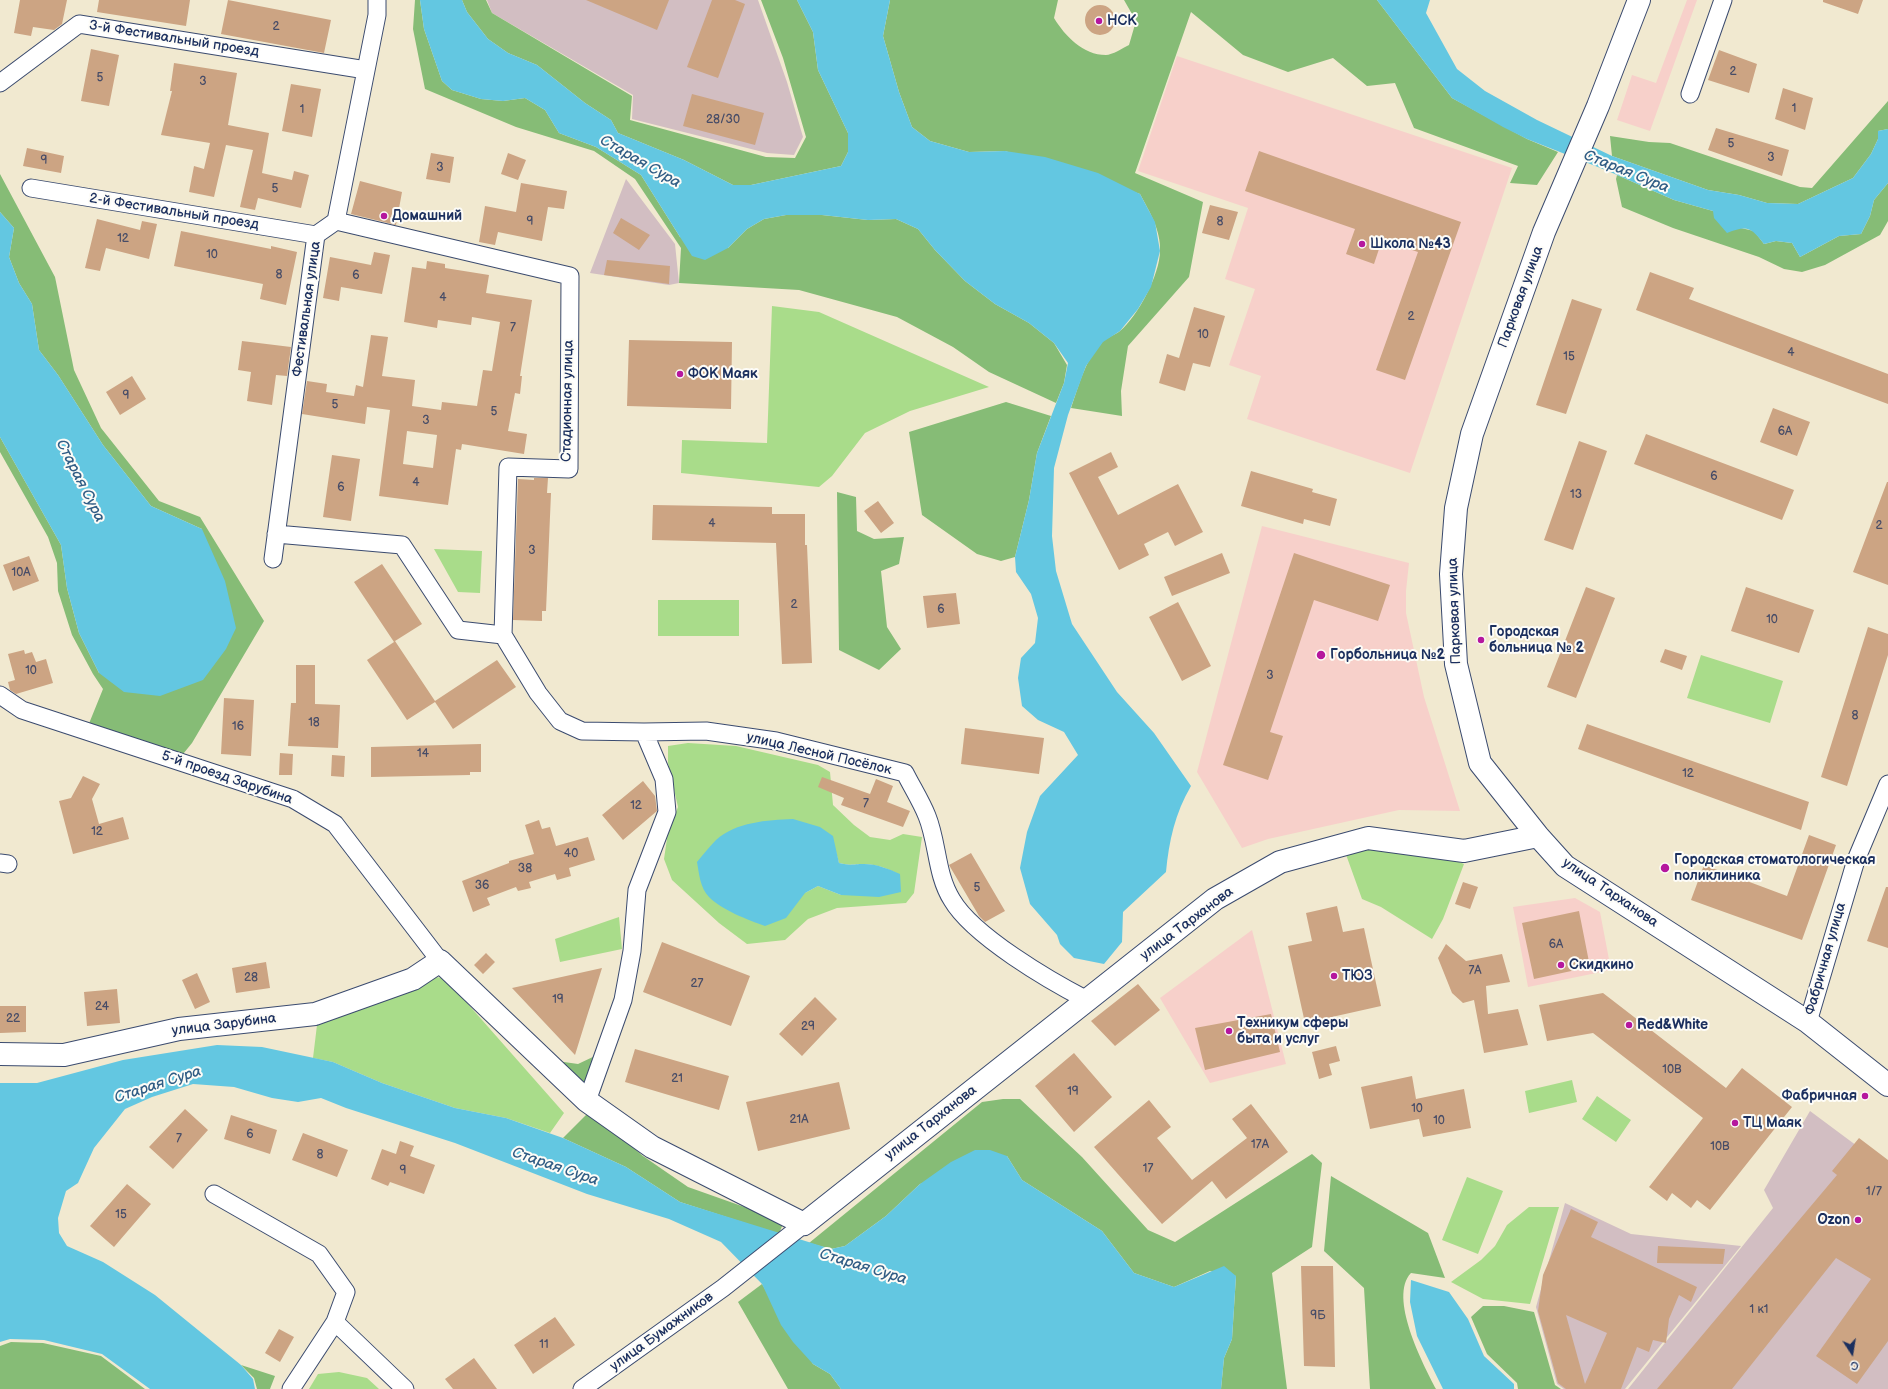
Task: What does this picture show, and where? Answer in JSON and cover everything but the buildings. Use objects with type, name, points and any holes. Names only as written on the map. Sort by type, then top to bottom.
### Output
[{"type":"street","points":[[336,221],[377,15],[377,0]]},
{"type":"street","name":"Парковая улица","points":[[1538,836],[1480,763],[1456,664],[1451,574],[1456,508],[1472,434],[1544,232],[1598,106],[1638,0]]},
{"type":"street","points":[[1690,94],[1723,0]]},
{"type":"street","name":"3-й Фестивальный проезд","points":[[0,84],[78,24],[366,70]]},
{"type":"street","name":"2-й Фестивальный проезд","points":[[31,188],[316,235]]},
{"type":"street","name":"Фестивальная улица","points":[[273,559],[316,235],[336,221]]},
{"type":"street","name":"Стадионная улица","points":[[336,221],[570,276],[569,468],[508,467],[503,635]]},
{"type":"street","points":[[276,534],[402,545],[458,630],[503,635]]},
{"type":"street","name":"улица Лесной Посёлок","points":[[503,635],[538,692],[560,721],[582,731],[706,731],[776,741],[905,773],[928,816],[943,880],[952,900],[968,920],[993,941],[1058,985],[1087,1000]]},
{"type":"street","name":"5-й проезд Зарубина","points":[[0,695],[22,710],[293,799],[335,824],[440,962]]},
{"type":"street","points":[[587,1101],[623,1000],[632,951],[637,890],[667,812],[664,779],[644,732]]},
{"type":"street","name":"Фабричная улица","points":[[1808,1022],[1856,860],[1888,784]]},
{"type":"street","name":"улица Тарханова","points":[[741,1274],[1216,899],[1280,862],[1368,838],[1464,850],[1538,836],[1565,866],[1808,1022],[1888,1085]]},
{"type":"street","points":[[440,962],[587,1101],[652,1147],[804,1224]]},
{"type":"street","name":"улица Зарубина","points":[[0,1054],[64,1055],[179,1030],[315,1014],[413,979],[440,962]]},
{"type":"street","points":[[214,1194],[319,1254],[346,1292],[335,1322],[291,1389]]},
{"type":"street","name":"улица Бумажников","points":[[582,1389],[741,1274]]},
{"type":"street","points":[[335,1322],[405,1389]]},
{"type":"shaded area","points":[[487,0],[758,0],[787,82],[803,137],[794,155],[767,153],[632,119],[633,95],[492,13]]},
{"type":"shaded area","points":[[1687,0],[1697,0],[1650,131],[1617,120],[1632,75],[1656,83]]},
{"type":"shaded area","name":"Школа №43","points":[[1177,56],[1512,168],[1410,473],[1247,419],[1261,376],[1229,365],[1255,289],[1225,279],[1248,208],[1138,171]]},
{"type":"shaded area","points":[[626,179],[675,244],[679,283],[669,285],[590,273]]},
{"type":"shaded area","name":"Горбольница №2","points":[[1262,526],[1409,563],[1406,591],[1406,613],[1424,697],[1460,811],[1399,810],[1268,839],[1242,848],[1197,772]]},
{"type":"shaded area","points":[[1575,898],[1600,912],[1611,970],[1528,987],[1513,907]]},
{"type":"shaded area","name":"Техникум сферы быта и услуг","points":[[1252,930],[1286,1064],[1210,1083],[1160,998]]},
{"type":"shaded area","points":[[1810,1111],[1888,1169],[1888,1389],[1628,1389],[1773,1208],[1764,1190]]},
{"type":"shaded area","points":[[1565,1203],[1631,1234],[1741,1246],[1625,1389],[1564,1389],[1557,1384],[1536,1307]]},
{"type":"green space","points":[[415,0],[420,0],[424,29],[442,81],[452,90],[481,99],[503,101],[525,98],[545,110],[559,133],[596,147],[641,175],[680,237],[728,248],[747,229],[764,219],[786,215],[822,215],[868,220],[896,219],[918,229],[935,250],[965,281],[995,304],[1029,323],[1054,343],[1067,365],[1064,383],[1056,403],[989,372],[953,347],[897,317],[799,290],[679,283],[681,248],[635,179],[594,151],[516,127],[425,89],[413,29]]},
{"type":"green space","points":[[462,0],[486,0],[492,13],[632,96],[630,120],[766,157],[795,158],[806,137],[783,58],[761,0],[797,0],[813,32],[818,70],[848,133],[848,152],[841,166],[751,185],[733,185],[684,160],[618,133],[611,120],[585,103],[537,65],[508,53],[488,39],[467,12]]},
{"type":"green space","points":[[890,0],[1058,0],[1054,18],[1069,38],[1090,52],[1108,55],[1129,45],[1136,21],[1124,0],[1377,0],[1452,98],[1527,139],[1558,152],[1537,185],[1510,183],[1518,166],[1414,128],[1395,83],[1367,86],[1333,58],[1288,72],[1243,55],[1191,12],[1135,173],[1203,202],[1189,277],[1128,346],[1121,391],[1122,416],[1071,408],[1083,373],[1096,349],[1102,342],[1120,331],[1127,324],[1147,294],[1156,271],[1160,251],[1159,236],[1154,221],[1140,194],[1005,151],[969,152],[930,141],[912,127],[899,92],[883,36]]},
{"type":"green space","points":[[1888,101],[1888,129],[1878,131],[1878,139],[1871,154],[1853,178],[1798,204],[1767,203],[1739,195],[1708,190],[1612,156],[1610,136],[1649,142],[1670,143],[1800,187],[1812,188]]},
{"type":"green space","points":[[0,174],[55,277],[74,370],[101,428],[159,501],[200,517],[264,621],[192,743],[179,759],[88,726],[103,689],[93,674],[72,635],[58,591],[57,563],[48,537],[0,452],[0,437],[61,545],[67,588],[79,633],[99,673],[202,529],[151,506],[103,445],[58,375],[39,350],[32,304],[19,283],[9,257],[14,228],[0,212]]},
{"type":"green space","points":[[1617,175],[1674,200],[1713,211],[1741,228],[1754,231],[1764,244],[1776,241],[1792,243],[1800,257],[1839,236],[1861,234],[1870,216],[1874,200],[1888,183],[1888,221],[1880,235],[1825,265],[1802,272],[1784,269],[1759,257],[1673,228],[1622,207],[1616,179]]},
{"type":"green space","points":[[772,306],[819,312],[989,387],[910,411],[865,433],[832,476],[819,487],[681,473],[682,440],[767,443]]},
{"type":"green space","points":[[1006,402],[1051,416],[1037,453],[1029,500],[1015,557],[1001,561],[977,554],[922,515],[909,432]]},
{"type":"green space","points":[[837,492],[856,497],[857,531],[874,539],[904,537],[899,564],[881,571],[887,627],[901,649],[879,670],[839,650]]},
{"type":"green space","points":[[434,549],[482,551],[480,593],[458,592]]},
{"type":"green space","points":[[658,600],[739,600],[739,636],[658,636]]},
{"type":"green space","points":[[1701,655],[1783,681],[1770,723],[1687,698]]},
{"type":"green space","points":[[688,743],[736,746],[818,765],[830,772],[833,805],[854,825],[870,837],[890,840],[903,834],[922,837],[914,893],[906,903],[837,908],[808,919],[785,940],[747,944],[719,923],[672,880],[664,859],[668,832],[678,807],[668,763],[668,746]],"holes":[[[836,852],[839,863],[849,865],[874,865],[900,875],[841,895],[818,886],[805,893]]]},
{"type":"green space","points":[[1370,844],[1431,851],[1464,864],[1443,919],[1432,939],[1381,907],[1362,899],[1344,849]]},
{"type":"green space","points":[[619,917],[622,949],[560,962],[555,939]]},
{"type":"green space","points":[[434,977],[445,978],[564,1113],[550,1133],[506,1118],[455,1108],[382,1083],[333,1062],[313,1058],[317,1025],[409,984]]},
{"type":"green space","points":[[597,1055],[586,1093],[550,1060],[578,1064]]},
{"type":"green space","points":[[1572,1080],[1577,1102],[1529,1113],[1525,1091]]},
{"type":"green space","points":[[1597,1096],[1631,1120],[1616,1142],[1582,1119]]},
{"type":"green space","points":[[1003,1099],[1020,1099],[1082,1157],[1148,1230],[1175,1242],[1312,1154],[1322,1163],[1312,1247],[1272,1273],[1287,1389],[1221,1389],[1224,1358],[1232,1339],[1236,1276],[1210,1271],[1174,1287],[1134,1273],[1102,1231],[1022,1180],[1007,1156],[920,1184],[886,1216],[845,1246],[831,1249],[809,1243],[982,1102]]},
{"type":"green space","points":[[587,1114],[612,1129],[643,1156],[688,1187],[784,1221],[779,1234],[680,1202],[626,1167],[563,1138]]},
{"type":"green space","points":[[1331,1176],[1428,1233],[1445,1278],[1411,1273],[1405,1284],[1403,1298],[1405,1314],[1416,1348],[1436,1389],[1370,1389],[1364,1288],[1324,1251]]},
{"type":"green space","points":[[1467,1177],[1503,1191],[1478,1254],[1442,1240]]},
{"type":"green space","points":[[1529,1207],[1559,1207],[1530,1304],[1483,1299],[1451,1282],[1481,1260],[1495,1246],[1507,1225]]},
{"type":"green space","points":[[762,1284],[813,1364],[830,1374],[841,1389],[788,1389],[738,1302]]},
{"type":"green space","points":[[1483,1306],[1504,1306],[1534,1312],[1555,1385],[1561,1389],[1518,1389],[1517,1383],[1487,1354],[1471,1317]]},
{"type":"green space","points":[[11,1342],[43,1343],[101,1356],[145,1389],[0,1389],[0,1346]]},
{"type":"green space","points":[[241,1365],[275,1376],[270,1389],[257,1389],[254,1378]]},
{"type":"green space","points":[[339,1372],[367,1378],[379,1389],[309,1389],[318,1374]]},
{"type":"water","name":"Старая Сура","points":[[420,0],[462,0],[467,12],[488,39],[508,53],[537,65],[585,103],[611,120],[618,133],[684,160],[733,185],[751,185],[841,166],[848,152],[848,133],[818,70],[813,32],[797,0],[890,0],[883,36],[899,92],[912,127],[930,141],[969,152],[1005,151],[1045,157],[1098,173],[1140,194],[1155,222],[1160,251],[1151,287],[1138,309],[1120,331],[1103,342],[1086,366],[1068,415],[1054,468],[1052,536],[1056,571],[1072,624],[1117,692],[1154,733],[1191,786],[1185,796],[1177,817],[1169,849],[1166,872],[1123,912],[1122,942],[1104,964],[1074,958],[1060,944],[1057,935],[1030,904],[1020,868],[1027,832],[1040,796],[1078,755],[1064,732],[1038,720],[1022,706],[1018,678],[1021,658],[1035,643],[1038,618],[1031,594],[1016,572],[1015,557],[1029,500],[1037,453],[1064,383],[1068,363],[1054,343],[1029,323],[995,304],[965,281],[935,250],[918,229],[896,219],[868,220],[822,215],[786,215],[764,219],[747,229],[728,248],[705,260],[692,256],[641,175],[596,147],[559,133],[545,110],[525,98],[503,101],[481,99],[452,90],[442,81],[424,29]]},
{"type":"water","name":"Старая Сура","points":[[1377,0],[1430,0],[1426,13],[1457,69],[1485,91],[1537,120],[1612,156],[1708,190],[1739,195],[1767,203],[1798,204],[1853,178],[1871,154],[1878,139],[1878,131],[1888,129],[1888,183],[1874,200],[1870,216],[1861,234],[1839,236],[1800,257],[1792,243],[1776,241],[1764,244],[1756,234],[1744,228],[1727,233],[1714,218],[1713,211],[1674,200],[1608,171],[1527,139],[1452,98]]},
{"type":"water","name":"Старая Сура","points":[[0,212],[14,228],[9,257],[19,283],[32,304],[39,350],[58,375],[103,445],[151,506],[202,529],[225,581],[236,628],[226,649],[203,680],[160,696],[124,692],[99,673],[79,633],[67,588],[61,545],[0,437]]},
{"type":"water","points":[[793,819],[820,827],[833,836],[839,863],[849,865],[874,865],[900,874],[901,892],[879,897],[841,895],[818,886],[805,893],[786,918],[765,926],[743,918],[714,902],[709,897],[702,885],[697,862],[716,840],[733,829],[752,823]]},
{"type":"water","name":"Старая Сура","points":[[217,1045],[262,1047],[333,1062],[382,1083],[455,1108],[506,1118],[563,1138],[626,1167],[680,1202],[831,1249],[845,1246],[886,1216],[920,1184],[951,1162],[975,1150],[990,1150],[1007,1156],[1022,1180],[1102,1231],[1134,1273],[1174,1287],[1224,1266],[1236,1276],[1232,1339],[1224,1358],[1221,1389],[841,1389],[830,1374],[813,1364],[793,1342],[781,1325],[762,1284],[721,1242],[669,1219],[587,1194],[455,1143],[346,1108],[321,1098],[298,1102],[272,1098],[234,1087],[193,1084],[152,1097],[125,1109],[94,1148],[78,1183],[66,1191],[58,1218],[59,1233],[67,1246],[103,1262],[155,1295],[241,1365],[253,1379],[255,1389],[150,1389],[102,1354],[44,1340],[10,1339],[0,1342],[0,1083],[37,1083],[123,1060]]},
{"type":"water","points":[[1411,1280],[1449,1292],[1468,1319],[1484,1356],[1514,1384],[1514,1389],[1443,1389],[1417,1336],[1410,1302]]},
{"type":"place","name":"НСК","points":[[1099,21]]},
{"type":"place","name":"Домашний","points":[[384,216]]},
{"type":"place","name":"Школа №43","points":[[1362,244]]},
{"type":"place","name":"ФОК Маяк","points":[[680,374]]},
{"type":"place","name":"Городская больница № 2","points":[[1481,640]]},
{"type":"place","name":"Горбольница №2","points":[[1321,655]]},
{"type":"place","name":"Городская стоматологическая поликлиника","points":[[1665,868]]},
{"type":"place","name":"Скидкино","points":[[1561,965]]},
{"type":"place","name":"ТЮЗ","points":[[1334,976]]},
{"type":"place","name":"Red&White","points":[[1629,1025]]},
{"type":"place","name":"Техникум сферы быта и услуг","points":[[1229,1031]]},
{"type":"place","name":"Фабричная","points":[[1865,1096]]},
{"type":"place","name":"ТЦ Маяк","points":[[1735,1123]]},
{"type":"place","name":"Ozon","points":[[1858,1220]]}]
